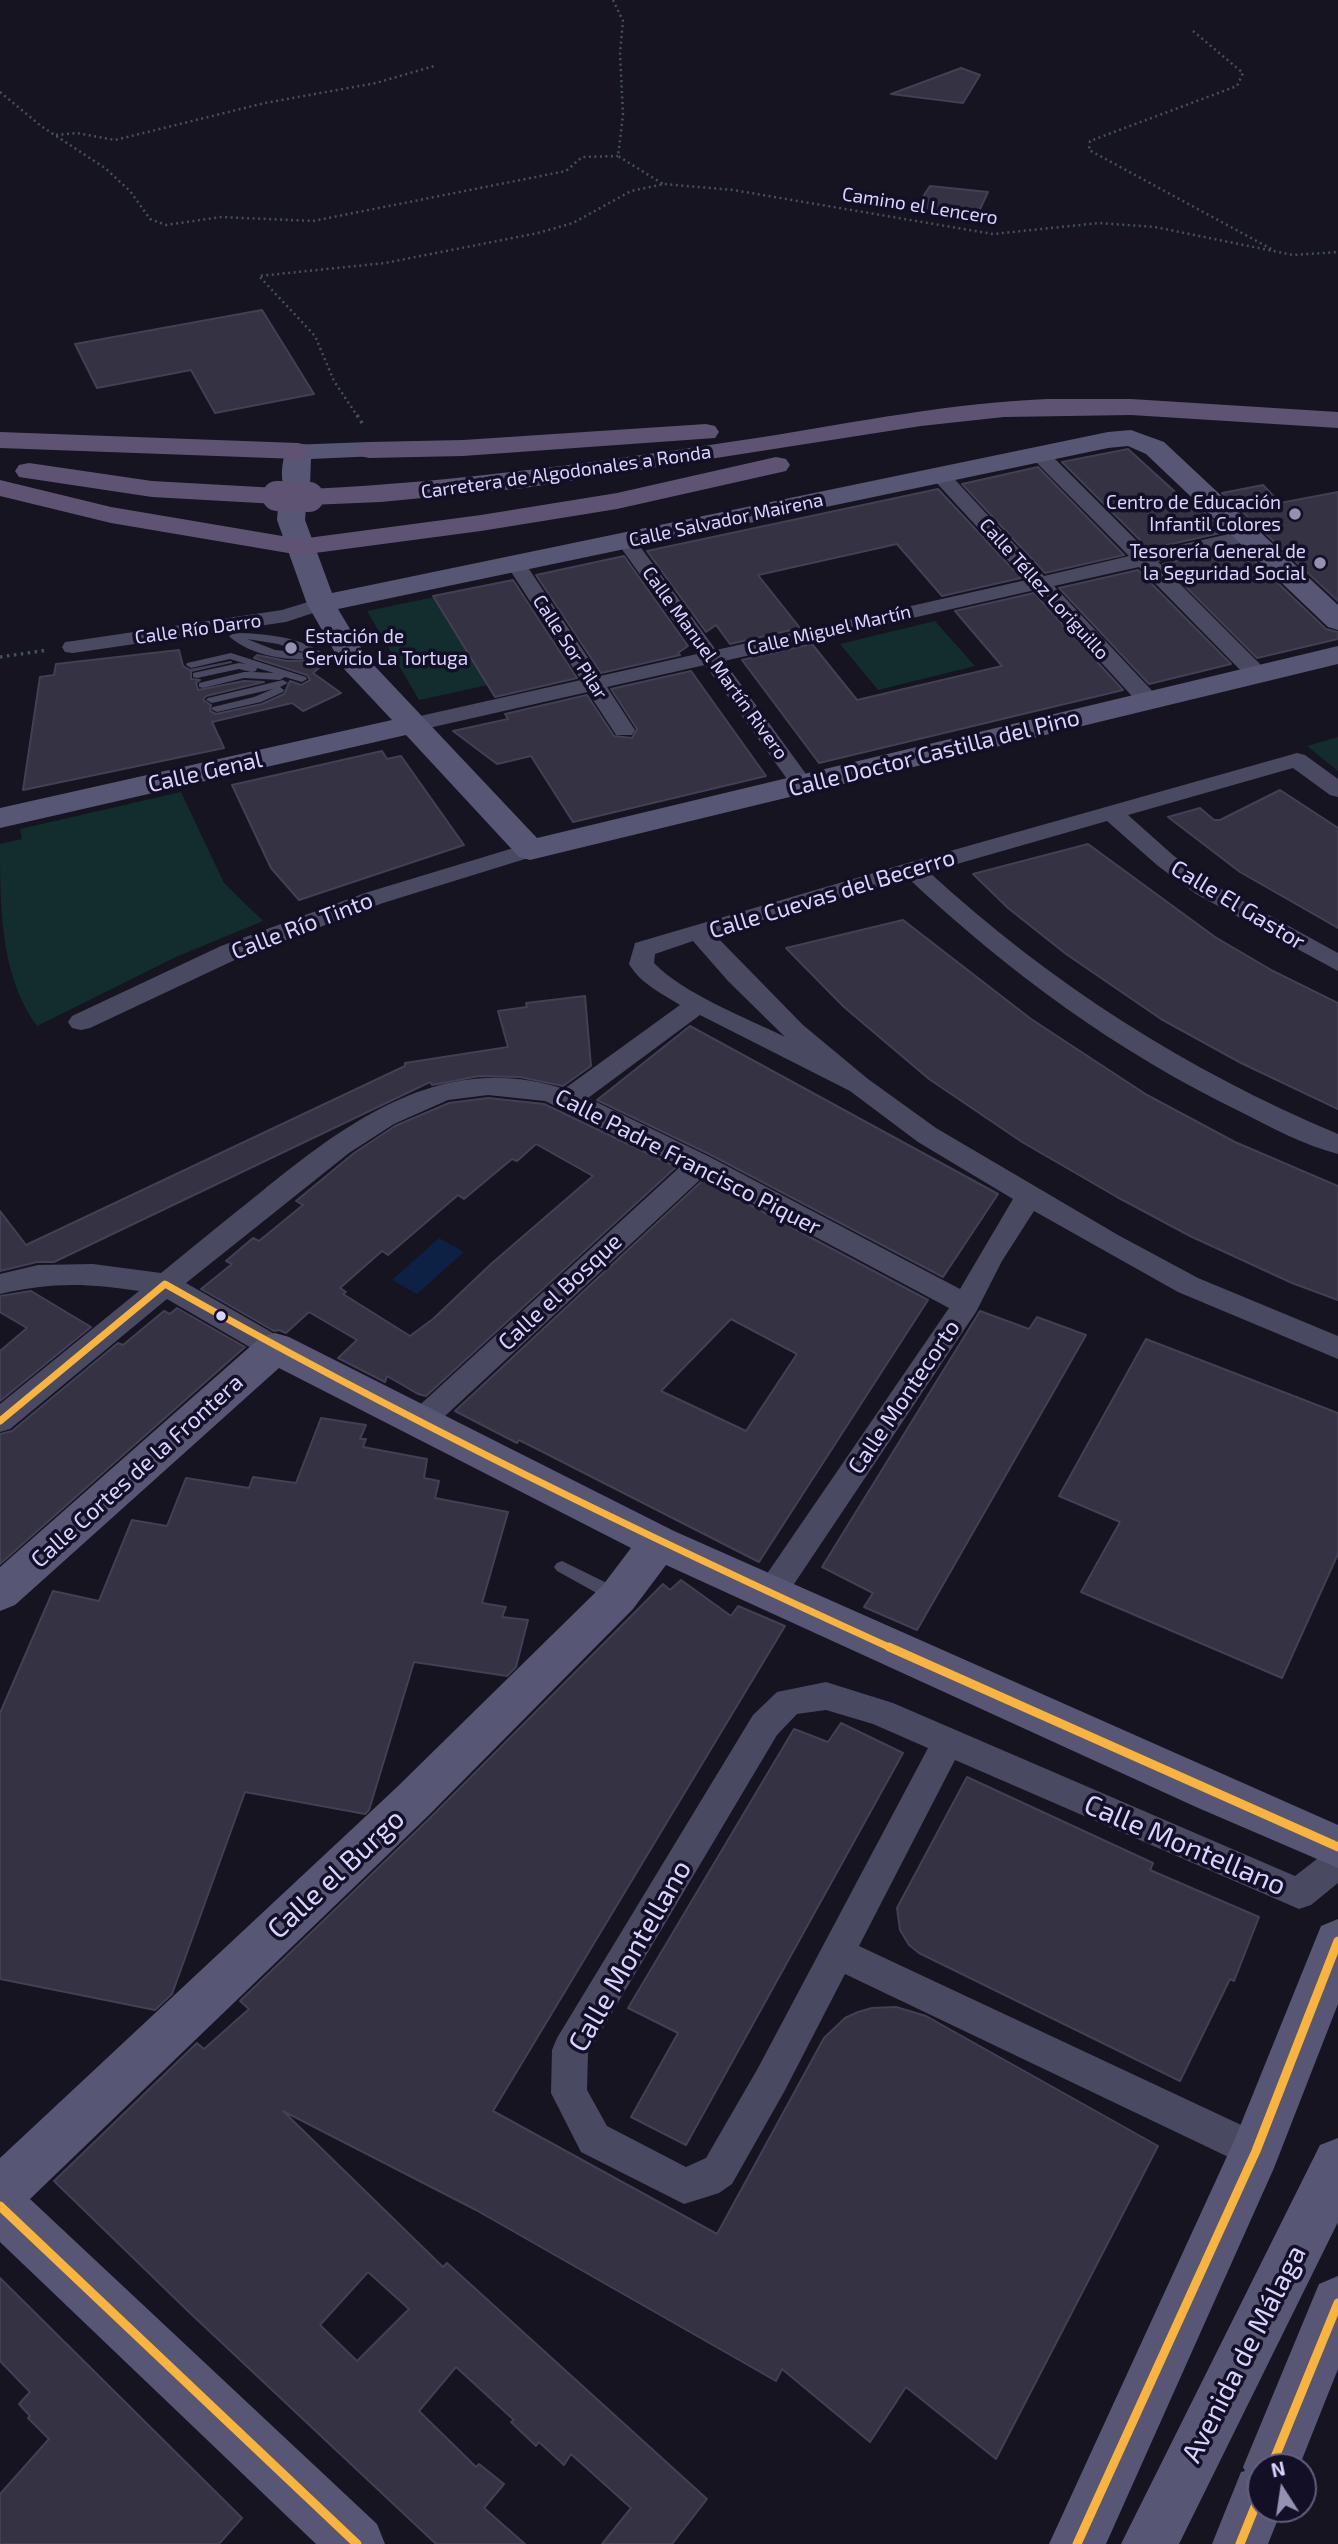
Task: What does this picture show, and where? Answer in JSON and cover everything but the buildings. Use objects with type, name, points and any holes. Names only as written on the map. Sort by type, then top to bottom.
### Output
[{"type":"main road","name":"Carretera de Algodonales a Ronda","points":[[0,466],[152,489],[293,501],[509,484],[880,427],[925,416],[1062,407],[1141,408],[1338,420]]},
{"type":"main road","points":[[369,450],[463,448],[925,416]]},
{"type":"main road","name":"Carretera de Algodonales a Ronda","points":[[880,427],[1045,420],[1154,421],[1275,429],[1338,441]]},
{"type":"main road","points":[[0,488],[111,515],[300,547],[481,523],[617,501],[692,486],[864,443],[965,425]]},
{"type":"main road","points":[[0,440],[298,451]]},
{"type":"main road","points":[[237,537],[258,533],[293,501]]},
{"type":"street","name":"Calle Salvador Mairena","points":[[321,604],[1039,454],[1131,438],[1155,448],[1247,536]]},
{"type":"street","points":[[369,450],[298,451],[293,501],[300,547],[321,604],[356,664],[530,850]]},
{"type":"street","points":[[1039,454],[1258,675]]},
{"type":"street","name":"Calle Téllez Loriguillo","points":[[940,475],[1149,701]]},
{"type":"street","points":[[1247,536],[1338,621]]},
{"type":"street","name":"Calle Miguel Martín","points":[[411,725],[1247,536]]},
{"type":"street","name":"Calle Manuel Martín Rivero","points":[[626,541],[803,785]]},
{"type":"street","name":"Calle Sor Pilar","points":[[516,564],[624,730]]},
{"type":"street","name":"Calle Río Darro","points":[[73,647],[286,616],[321,604]]},
{"type":"street","name":"Calle Doctor Castilla del Pino","points":[[530,850],[1338,655]]},
{"type":"street","name":"Calle Genal","points":[[0,818],[411,725]]},
{"type":"street","name":"Calle Cuevas del Becerro","points":[[1338,790],[1297,761],[698,931],[737,975],[794,1031],[859,1085],[927,1135],[1188,1285],[1338,1348]]},
{"type":"street","name":"Calle El Gastor","points":[[1110,812],[1166,861],[1204,889],[1338,963]]},
{"type":"street","name":"Calle Río Tinto","points":[[81,1021],[230,952],[374,898],[530,850]]},
{"type":"street","points":[[912,869],[988,940],[1070,1002],[1191,1077],[1338,1145]]},
{"type":"street","points":[[698,931],[644,949],[641,964],[653,977],[698,1004],[859,1085]]},
{"type":"street","points":[[568,1099],[698,1004]]},
{"type":"street","name":"Calle Padre Francisco Piquer","points":[[0,1421],[324,1156],[408,1104],[448,1091],[503,1084],[547,1091],[568,1099],[700,1164],[966,1305]]},
{"type":"street","name":"Calle el Bosque","points":[[421,1421],[700,1164]]},
{"type":"street","name":"Calle Montecorto","points":[[771,1593],[966,1305],[990,1258],[1029,1196]]},
{"type":"street","points":[[0,1283],[38,1275],[93,1274],[165,1284],[275,1348],[659,1543],[1199,1788],[1338,1847]]},
{"type":"street","name":"Calle Cortes de la Frontera","points":[[0,1593],[275,1348]]},
{"type":"street","name":"Calle el Burgo","points":[[2,2209],[618,1597],[659,1543]]},
{"type":"street","name":"Calle Montellano","points":[[948,1742],[771,2080],[719,2171],[706,2180],[684,2186],[594,2139],[569,2093],[570,2050],[765,1725],[788,1702],[826,1696],[881,1713],[948,1742],[1299,1895],[1338,1863]]},
{"type":"street","points":[[1077,2544],[1256,2151],[1338,1941]]},
{"type":"street","points":[[838,1953],[1256,2151]]},
{"type":"street","name":"Avenida de Málaga","points":[[1149,2544],[1338,2163]]},
{"type":"street","points":[[2,2209],[357,2544]]},
{"type":"street","points":[[1277,2453],[1334,2317]]},
{"type":"street","points":[[1240,2544],[1248,2523]]},
{"type":"lane","points":[[234,636],[243,644],[302,657],[320,655]]},
{"type":"lane","points":[[205,688],[239,666],[302,679]]},
{"type":"lane","points":[[205,688],[257,700],[302,679]]},
{"type":"lane","points":[[205,688],[302,679]]},
{"type":"lane","points":[[562,1567],[618,1597]]},
{"type":"path","points":[[0,92],[55,135],[102,163],[138,198],[150,219],[166,225],[221,217],[293,222],[333,218],[566,171],[582,157],[618,156],[623,115],[620,53],[623,21],[612,0]]},
{"type":"path","points":[[1193,31],[1243,73],[1237,86],[1090,141],[1089,150],[1279,253]]},
{"type":"path","points":[[55,135],[77,133],[115,140],[265,103],[376,83],[434,66]]},
{"type":"path","name":"Camino el Lencero","points":[[618,156],[664,184]]},
{"type":"path","name":"Camino el Lencero","points":[[369,450],[368,431],[334,382],[315,337],[258,276],[385,262],[538,233],[573,223],[631,191],[664,184],[733,190],[993,234],[1099,223],[1155,227],[1293,255],[1338,251]]},
{"type":"path","points":[[0,657],[73,647]]},
{"type":"green space","points":[[434,597],[488,685],[419,700],[367,611]]},
{"type":"green space","points":[[935,621],[975,666],[878,690],[840,644]]},
{"type":"green space","points":[[1338,737],[1338,771],[1307,746]]},
{"type":"green space","points":[[181,792],[224,883],[263,921],[176,957],[37,1026],[25,1006],[9,963],[2,916],[0,844],[22,839],[20,829]]},
{"type":"water","points":[[439,1238],[464,1252],[417,1294],[392,1280]]},
{"type":"transit line","points":[[0,1421],[165,1284],[254,1335],[436,1432],[621,1523],[902,1653],[1338,1847]]},
{"type":"transit line","points":[[1077,2544],[1256,2151],[1338,1941]]},
{"type":"transit line","points":[[0,2206],[357,2544]]},
{"type":"transit line","points":[[1277,2453],[1338,2303]]},
{"type":"transit line","points":[[1240,2544],[1248,2523]]},
{"type":"place","name":"Centro de Educación Infantil Colores","points":[[1295,514]]},
{"type":"place","name":"Tesorería General de la Seguridad Social","points":[[1320,563]]},
{"type":"place","name":"Estación de Servicio La Tortuga","points":[[291,648]]}]
